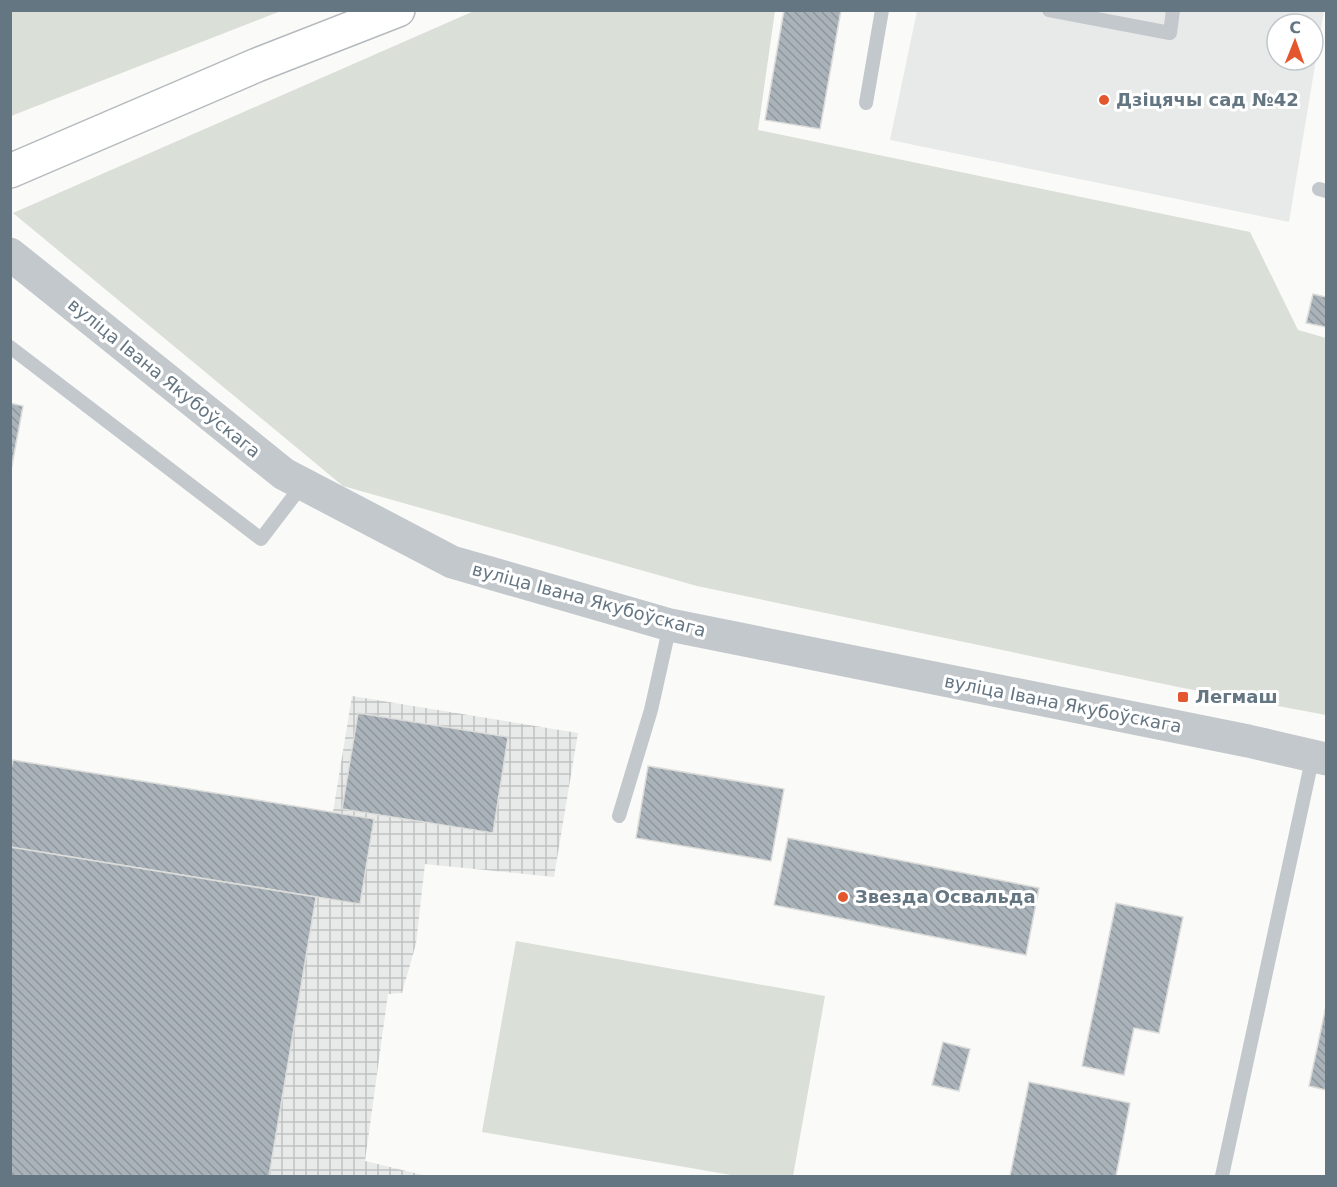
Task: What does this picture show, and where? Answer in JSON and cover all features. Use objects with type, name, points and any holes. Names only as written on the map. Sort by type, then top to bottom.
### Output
[{"type":"main road","points":[[10,171],[257,65],[399,10]]},
{"type":"street","name":"вуліца Івана Якубоўскага","points":[[10,254],[284,474],[452,562],[670,625],[1320,757]]},
{"type":"lane","points":[[866,103],[882,10]]},
{"type":"lane","points":[[1049,10],[1170,33],[1173,10]]},
{"type":"lane","points":[[10,347],[261,539],[303,484]]},
{"type":"lane","points":[[619,816],[651,710],[670,625]]},
{"type":"lane","points":[[1222,1176],[1320,757]]},
{"type":"shaded area","points":[[11,10],[281,10],[281,11],[11,116]]},
{"type":"shaded area","points":[[474,11],[775,11],[758,130],[1250,232],[1298,330],[1326,338],[1326,715],[1183,688],[697,586],[343,486],[13,213]]},
{"type":"shaded area","name":"Дзіцячы сад №42","points":[[917,11],[1324,11],[1265,12],[1265,72],[1314,72],[1289,222],[890,140]]},
{"type":"shaded area","points":[[352,696],[578,733],[554,877],[425,864],[416,944],[402,993],[388,994],[365,1161],[427,1176],[11,1176],[10,765],[13,760],[333,812]]},
{"type":"shaded area","points":[[516,941],[825,996],[793,1176],[737,1176],[482,1132]]},
{"type":"building","points":[[784,10],[841,10],[820,129],[765,120]]},
{"type":"building","points":[[1313,294],[1326,297],[1326,327],[1306,323]]},
{"type":"building","points":[[10,403],[23,406],[10,476]]},
{"type":"building","points":[[358,713],[508,737],[493,833],[342,809]]},
{"type":"building","points":[[13,760],[374,819],[360,904],[10,847],[10,773]]},
{"type":"building","points":[[648,766],[784,789],[771,861],[636,838]]},
{"type":"building","points":[[788,838],[1039,888],[1026,955],[774,905]]},
{"type":"building","points":[[10,847],[316,897],[269,1176],[10,1176]]},
{"type":"building","points":[[1116,903],[1183,917],[1159,1033],[1134,1028],[1124,1075],[1082,1066]]},
{"type":"building","points":[[1326,1006],[1326,1090],[1309,1086]]},
{"type":"building","points":[[943,1042],[970,1049],[959,1091],[932,1085]]},
{"type":"building","points":[[1029,1082],[1130,1103],[1116,1176],[1010,1176]]},
{"type":"place","name":"Дзіцячы сад №42","points":[[1104,100]]},
{"type":"place","name":"Легмаш","points":[[1183,697]]},
{"type":"place","name":"Звезда Освальда","points":[[843,897]]}]
